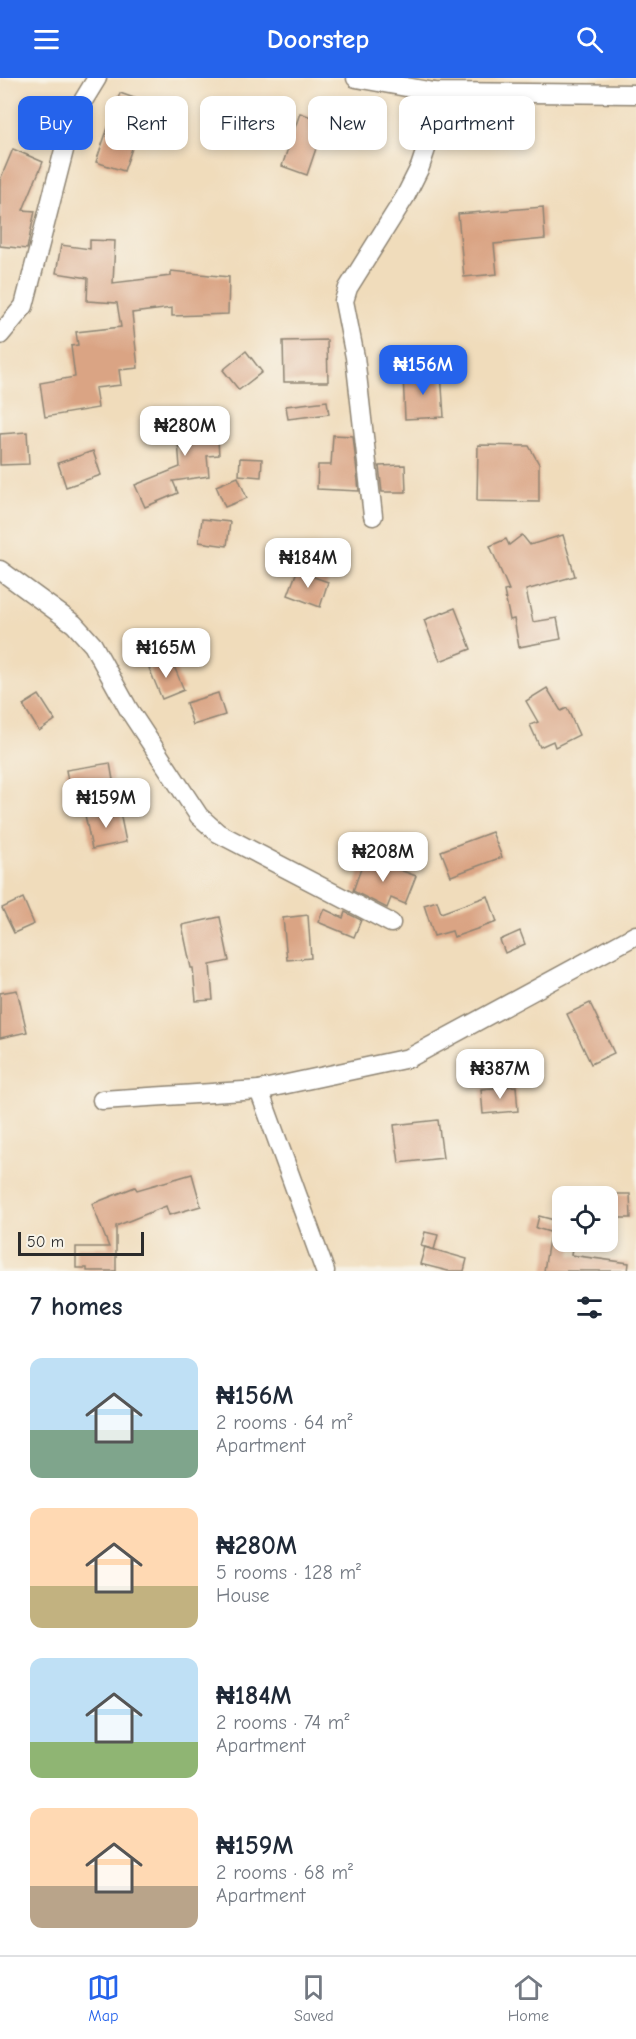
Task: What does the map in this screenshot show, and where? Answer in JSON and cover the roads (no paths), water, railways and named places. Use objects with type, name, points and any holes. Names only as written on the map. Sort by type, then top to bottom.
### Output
[{"type":"street","points":[[0,335],[24,306],[72,119],[97,78]]},
{"type":"street","points":[[356,78],[434,92],[636,94]]},
{"type":"street","points":[[373,516],[356,357],[345,301],[348,288],[405,197],[420,167],[426,149],[434,92]]},
{"type":"street","points":[[0,570],[74,624],[93,645],[129,710],[199,816],[218,833],[391,923]]},
{"type":"street","points":[[102,1100],[259,1090],[409,1058],[636,935]]},
{"type":"street","points":[[259,1090],[325,1271]]}]
